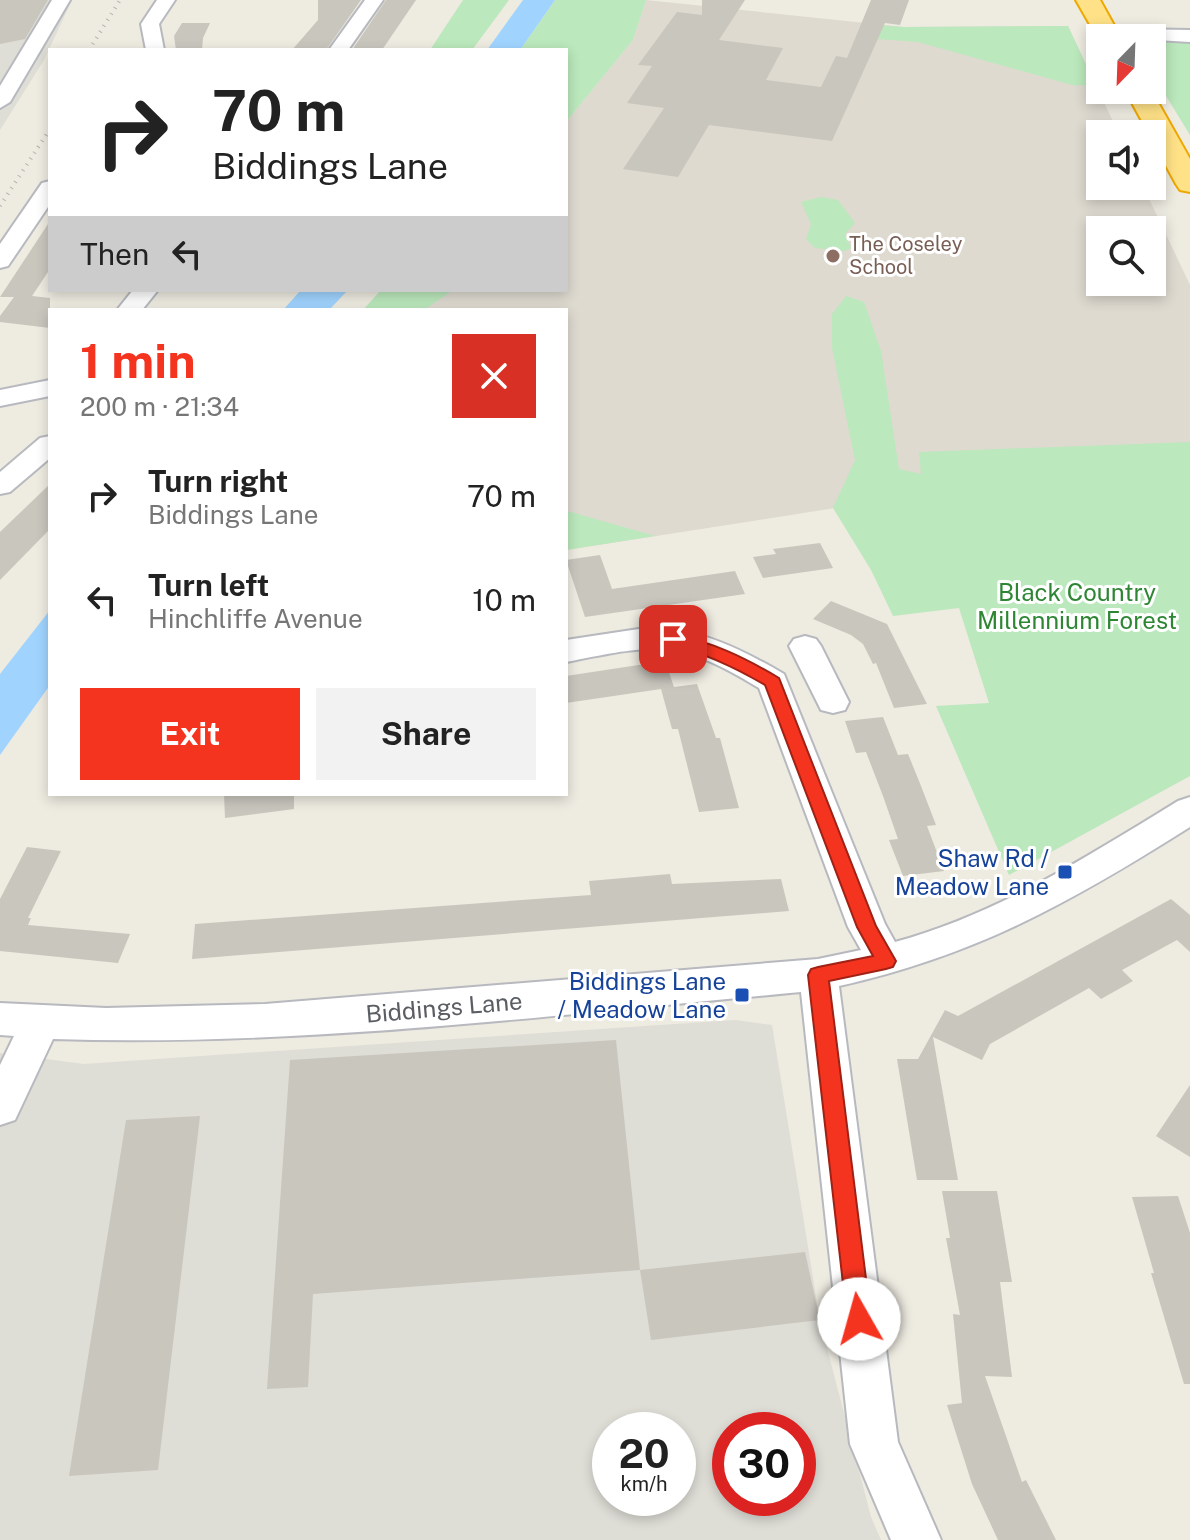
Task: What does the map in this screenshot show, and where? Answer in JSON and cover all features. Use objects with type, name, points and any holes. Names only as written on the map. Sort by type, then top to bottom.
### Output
[{"type":"highway","points":[[1088,0],[1109,24]]},
{"type":"highway","points":[[1110,0],[1116,24]]},
{"type":"highway","points":[[1166,100],[1190,143]]},
{"type":"highway","points":[[1146,104],[1190,184]]},
{"type":"street","points":[[0,102],[61,0]]},
{"type":"street","points":[[143,39],[166,0]]},
{"type":"street","points":[[339,48],[374,0]]},
{"type":"street","points":[[1166,36],[1190,36]]},
{"type":"street","points":[[0,261],[48,191]]},
{"type":"street","points":[[131,308],[144,292]]},
{"type":"street","points":[[0,398],[47,393]]},
{"type":"street","points":[[0,486],[48,446]]},
{"type":"street","points":[[568,651],[652,637],[673,639],[735,659],[773,682],[826,689],[805,646]]},
{"type":"street","points":[[773,682],[867,927],[886,961]]},
{"type":"street","name":"Biddings Lane","points":[[0,1019],[114,1026],[328,1016],[818,975],[886,961],[958,937],[1033,903],[1190,810]]},
{"type":"street","points":[[818,975],[874,1444],[916,1540]]},
{"type":"street","points":[[0,1107],[41,1022]]},
{"type":"shaded area","points":[[0,0],[72,0],[44,60],[0,130]]},
{"type":"shaded area","name":"The Coseley School","points":[[646,0],[904,27],[1068,26],[1086,64],[1086,104],[1105,104],[1112,120],[1086,120],[1086,200],[1150,200],[1157,216],[1086,216],[1086,296],[1166,296],[1166,234],[1190,285],[1190,489],[874,502],[568,550],[568,308],[420,308],[432,292],[568,292],[568,120],[633,40]]},
{"type":"shaded area","points":[[735,1020],[772,1025],[820,1321],[871,1517],[881,1540],[0,1540],[0,1053],[84,1064]]},
{"type":"green space","points":[[463,0],[509,0],[473,48],[431,48]]},
{"type":"green space","points":[[555,0],[646,0],[633,40],[568,120],[568,48],[521,48]]},
{"type":"green space","points":[[863,24],[904,27],[1068,26],[1086,65],[1086,86],[1072,85],[918,42],[863,38]]},
{"type":"green space","points":[[1190,36],[1190,135],[1166,96],[1166,37]]},
{"type":"green space","points":[[821,197],[838,200],[855,223],[845,234],[851,248],[845,251],[815,248],[806,239],[811,224],[801,202]]},
{"type":"green space","points":[[379,292],[450,292],[427,308],[365,308]]},
{"type":"green space","name":"Black Country Millennium Forest","points":[[846,296],[864,302],[881,351],[899,469],[921,474],[919,452],[1190,442],[1190,776],[1009,875],[936,706],[989,703],[959,608],[893,616],[871,570],[833,508],[855,460],[832,348],[832,314]]},
{"type":"green space","points":[[568,512],[571,512],[655,536],[568,550]]},
{"type":"water","points":[[523,0],[555,0],[521,48],[488,48]]},
{"type":"water","points":[[299,292],[346,292],[331,308],[285,308]]},
{"type":"water","points":[[48,613],[48,688],[0,755],[0,674]]},
{"type":"building","points":[[0,0],[48,0],[25,39],[0,44]]},
{"type":"building","points":[[318,0],[361,0],[327,48],[294,48],[318,20]]},
{"type":"building","points":[[386,0],[416,0],[383,48],[353,48]]},
{"type":"building","points":[[702,0],[745,0],[719,40],[783,48],[766,80],[821,87],[836,56],[847,58],[871,0],[909,0],[900,25],[885,23],[832,141],[709,125],[678,177],[623,169],[664,108],[627,103],[652,66],[638,65],[677,12],[702,15]]},
{"type":"building","points":[[182,23],[210,23],[202,48],[176,48],[174,36]]},
{"type":"building","points":[[48,224],[48,272],[32,296],[50,298],[48,328],[0,322],[0,316],[14,297],[0,297]]},
{"type":"building","points":[[48,486],[48,531],[0,580],[0,532]]},
{"type":"building","points":[[820,543],[833,568],[763,578],[753,557],[776,554],[773,549]]},
{"type":"building","points":[[600,555],[612,589],[735,571],[745,594],[585,617],[568,560]]},
{"type":"building","points":[[831,601],[887,624],[927,704],[894,708],[876,663],[873,664],[863,644],[851,635],[813,619]]},
{"type":"building","points":[[665,661],[674,687],[697,684],[716,738],[720,738],[739,808],[699,812],[678,729],[672,729],[661,689],[568,703],[568,676]]},
{"type":"building","points":[[883,717],[898,755],[908,754],[921,786],[936,825],[927,826],[944,871],[903,876],[889,840],[898,839],[883,796],[866,752],[856,753],[845,721]]},
{"type":"building","points":[[224,796],[294,796],[294,809],[225,818]]},
{"type":"building","points":[[27,847],[61,851],[28,918],[31,918],[28,925],[130,934],[118,963],[0,951],[0,899]]},
{"type":"building","points":[[670,874],[672,884],[781,879],[789,911],[192,959],[195,924],[591,895],[589,881]]},
{"type":"building","points":[[1171,899],[1190,915],[1190,952],[1177,940],[1122,970],[1133,981],[1101,999],[1089,988],[990,1044],[982,1060],[933,1037],[958,1180],[917,1180],[897,1059],[918,1059],[945,1010],[958,1016]]},
{"type":"building","points":[[616,1040],[640,1270],[313,1294],[308,1387],[267,1389],[290,1060]]},
{"type":"building","points":[[1190,1085],[1190,1157],[1156,1136]]},
{"type":"building","points":[[200,1116],[158,1470],[69,1476],[126,1120]]},
{"type":"building","points":[[942,1191],[997,1191],[1012,1282],[1000,1282],[1012,1377],[985,1376],[1022,1482],[1026,1480],[1056,1540],[998,1540],[972,1484],[947,1405],[962,1403],[953,1314],[960,1315],[946,1238],[950,1238]]},
{"type":"building","points":[[1178,1196],[1190,1233],[1190,1384],[1184,1384],[1132,1197]]},
{"type":"building","points":[[805,1252],[820,1320],[651,1340],[640,1270]]},
{"type":"railway","points":[[90,48],[120,0]]},
{"type":"railway","points":[[0,206],[48,132]]},
{"type":"place","name":"The Coseley School","points":[[833,256]]},
{"type":"place","name":"Shaw Rd / Meadow Lane","points":[[1065,872]]},
{"type":"place","name":"Biddings Lane / Meadow Lane","points":[[742,995]]},
{"type":"route","points":[[673,639],[735,659],[773,682],[867,927],[886,961],[818,975],[859,1319]]}]
